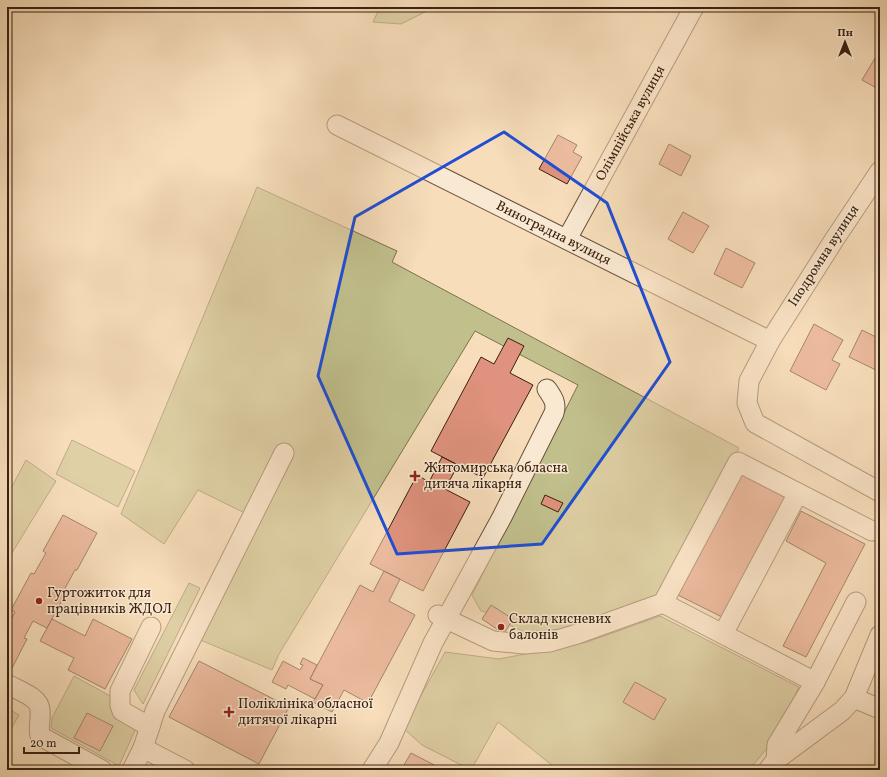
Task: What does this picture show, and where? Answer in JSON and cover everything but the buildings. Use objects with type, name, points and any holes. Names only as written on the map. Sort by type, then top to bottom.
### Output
[{"type":"street","name":"Олімпійська вулиця","points":[[566,239],[694,7]]},
{"type":"street","name":"Виноградна вулиця","points":[[337,125],[770,341]]},
{"type":"street","name":"Іподромна вулиця","points":[[880,172],[834,240],[770,341],[749,381],[747,403],[755,423],[880,492]]},
{"type":"street","points":[[372,770],[389,743],[433,643],[442,616],[502,517],[554,413],[556,406],[547,389]]},
{"type":"street","points":[[132,770],[143,748],[158,705],[284,453]]},
{"type":"street","points":[[442,616],[493,641],[524,644],[550,642],[574,636],[663,603],[738,462],[872,531]]},
{"type":"street","points":[[723,634],[798,493]]},
{"type":"street","points":[[772,765],[777,745],[815,682],[856,602]]},
{"type":"street","points":[[663,603],[815,682]]},
{"type":"street","points":[[150,628],[120,691],[120,698],[122,711],[150,727]]},
{"type":"street","points":[[772,765],[842,711],[854,698],[880,635]]},
{"type":"street","points":[[7,684],[37,701],[41,708],[38,728],[40,736],[102,770]]},
{"type":"street","points":[[854,698],[880,709]]},
{"type":"street","points":[[143,748],[185,770]]},
{"type":"highlighted area","points":[[504,132],[607,203],[670,362],[542,544],[397,554],[318,376],[355,217]]},
{"type":"shaded area","points":[[380,7],[435,7],[401,24],[373,22]]},
{"type":"shaded area","points":[[257,187],[397,251],[392,262],[739,448],[662,594],[562,629],[525,632],[509,625],[513,619],[481,611],[472,595],[578,385],[475,331],[279,654],[272,670],[198,639],[259,520],[198,490],[164,544],[121,514]]},
{"type":"shaded area","points":[[72,440],[135,471],[118,507],[56,474]]},
{"type":"shaded area","points":[[26,460],[56,481],[7,561],[7,496]]},
{"type":"shaded area","points":[[189,583],[200,588],[143,704],[134,690]]},
{"type":"shaded area","points":[[660,616],[799,687],[773,741],[749,770],[558,770],[498,722],[471,770],[422,745],[403,728],[445,652],[499,659],[587,642]]},
{"type":"shaded area","points":[[74,676],[112,697],[136,728],[119,766],[51,728],[52,718]]},
{"type":"shaded area","points":[[7,708],[19,715],[7,736]]},
{"type":"place","name":"Житомирська обласна дитяча лікарня","points":[[415,476]]},
{"type":"place","name":"Гуртожиток для працiвникiв ЖДОЛ","points":[[39,601]]},
{"type":"place","name":"Склад кисневих балонів","points":[[501,627]]},
{"type":"place","name":"Поліклініка обласної дитячої лікарні","points":[[229,712]]}]
